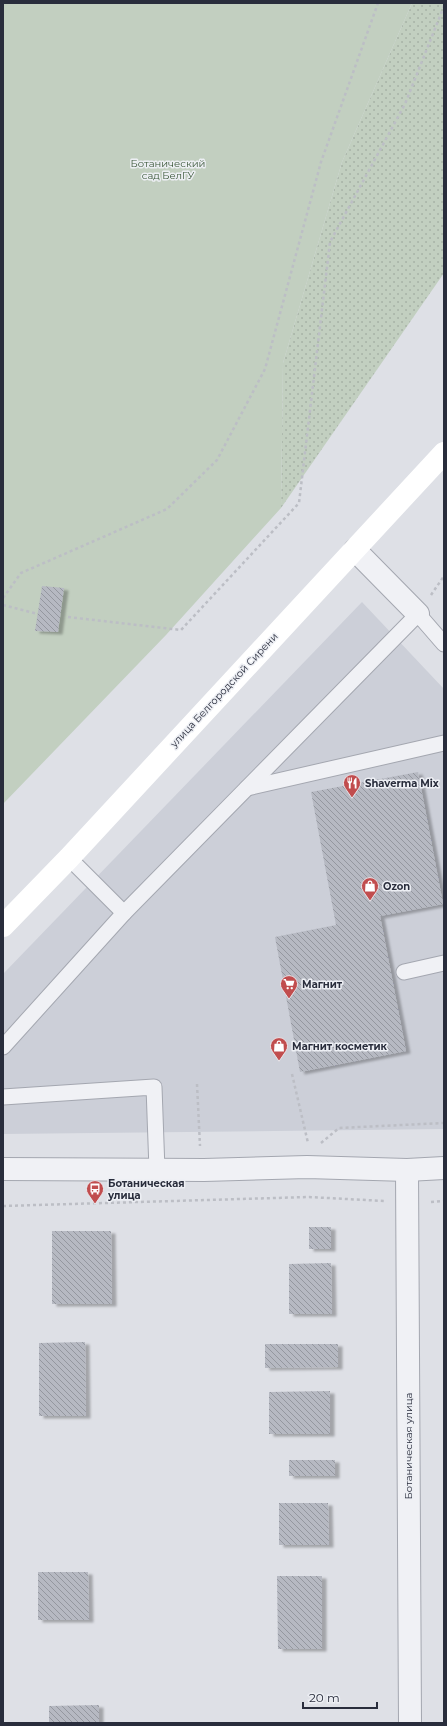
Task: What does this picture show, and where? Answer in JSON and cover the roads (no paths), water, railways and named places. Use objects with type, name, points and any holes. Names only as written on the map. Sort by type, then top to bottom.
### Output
[{"type":"main road","name":"улица Белгородской Сирени","points":[[3,926],[69,858],[444,453]]},
{"type":"street","points":[[355,550],[418,614]]},
{"type":"street","points":[[3,1169],[204,1170],[307,1167],[407,1170],[444,1168]]},
{"type":"street","name":"Ботаническая улица","points":[[407,1170],[410,1723]]},
{"type":"lane","points":[[3,1047],[124,913],[418,614],[444,644]]},
{"type":"lane","points":[[248,788],[444,743]]},
{"type":"lane","points":[[69,858],[124,913]]},
{"type":"lane","points":[[404,972],[444,964]]},
{"type":"lane","points":[[3,1097],[154,1087],[157,1170]]},
{"type":"place","name":"Shaverma Mix","points":[[352,798]]},
{"type":"place","name":"Ozon","points":[[370,901]]},
{"type":"place","name":"Магнит","points":[[289,999]]},
{"type":"place","name":"Магнит косметик","points":[[279,1061]]},
{"type":"place","name":"Ботаническая улица","points":[[95,1204]]},
{"type":"park label","name":"Ботанический сад БелГУ","points":[[168,168]]}]
